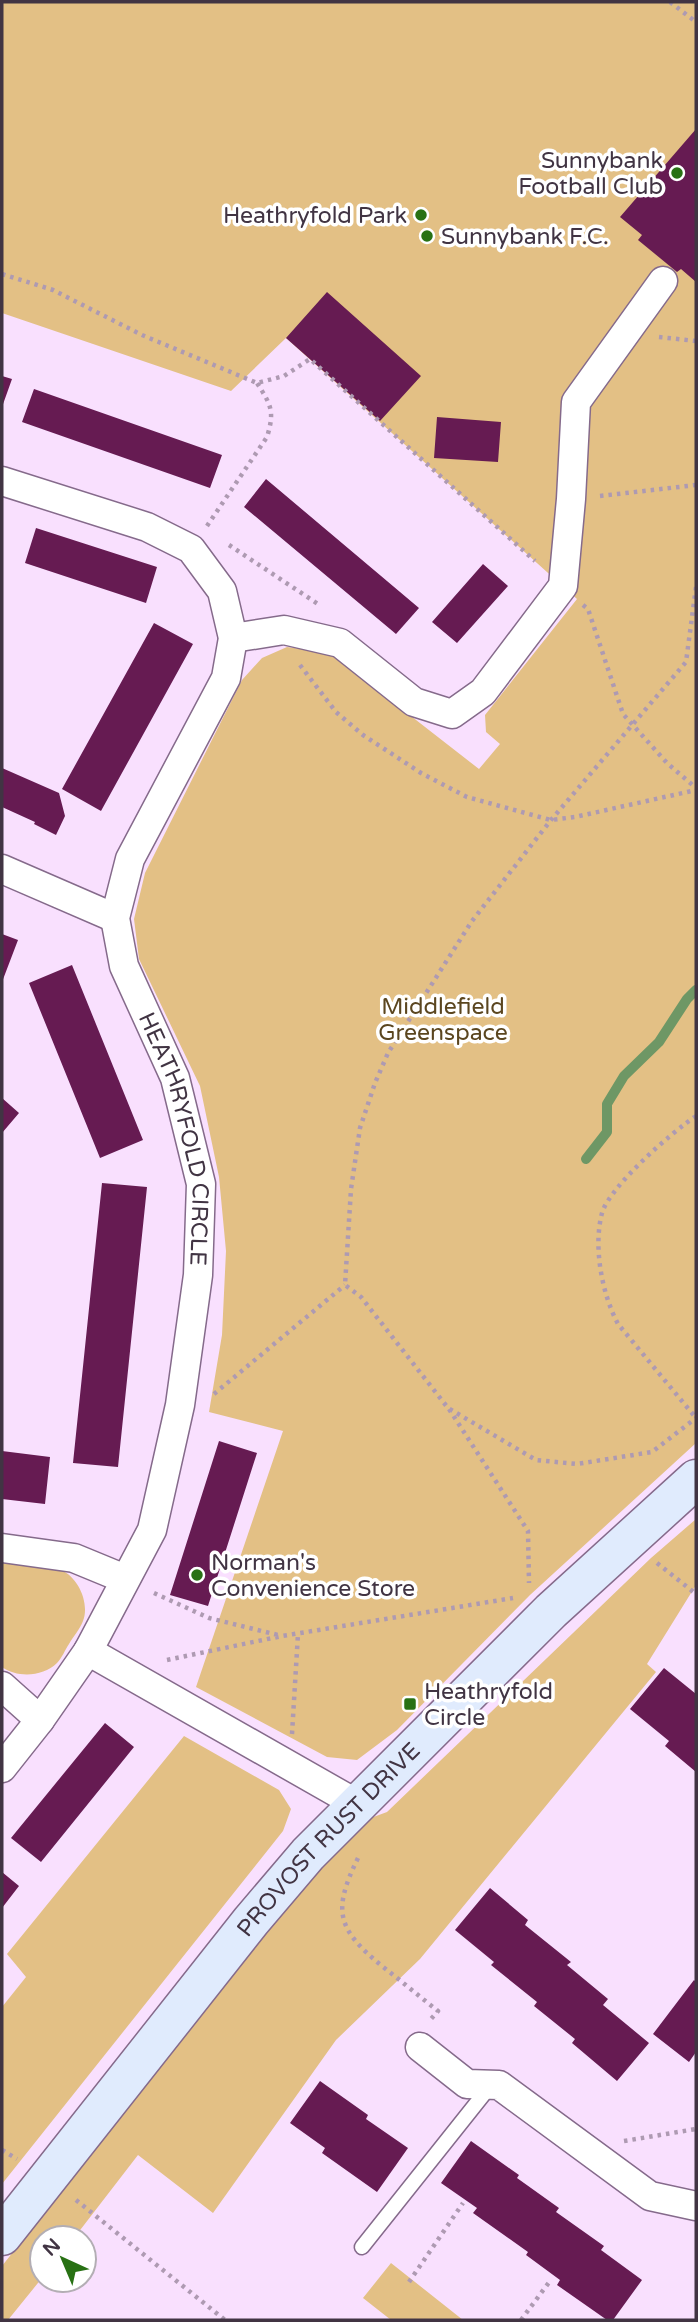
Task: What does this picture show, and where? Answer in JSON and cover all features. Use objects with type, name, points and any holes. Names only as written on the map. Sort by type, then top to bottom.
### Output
[{"type":"street","points":[[233,638],[284,631],[340,643],[414,702],[452,714],[483,692],[563,586],[576,402],[663,281]]},
{"type":"street","name":"HEATHRYFOLD CIRCLE","points":[[2,481],[148,527],[198,539],[222,591],[233,638],[226,678],[130,859],[115,918],[124,967],[174,1078],[201,1184],[198,1275],[180,1405],[152,1530],[88,1651],[40,1720],[2,1768]]},
{"type":"street","points":[[2,869],[115,918]]},
{"type":"street","name":"PROVOST RUST DRIVE","points":[[2,2236],[251,1921],[308,1854],[540,1603],[696,1479]]},
{"type":"street","points":[[2,1548],[74,1558],[125,1579]]},
{"type":"street","points":[[88,1651],[357,1804]]},
{"type":"street","points":[[2,1686],[40,1720]]},
{"type":"street","points":[[420,2048],[467,2084],[499,2085],[650,2196],[696,2206]]},
{"type":"lane","points":[[362,2247],[492,2084]]},
{"type":"path","points":[[670,2],[696,22]]},
{"type":"path","points":[[2,274],[53,290],[142,335],[257,383],[271,405],[272,422],[267,437],[198,539],[349,625],[340,643]]},
{"type":"path","points":[[257,383],[284,376],[310,359],[588,609],[624,714],[667,764],[696,789]]},
{"type":"path","points":[[571,499],[696,485]]},
{"type":"path","points":[[180,1405],[212,1395],[345,1285],[351,1189],[360,1128],[388,1053],[472,921],[551,820],[686,662],[696,587]]},
{"type":"path","points":[[284,631],[287,647],[336,712],[363,735],[421,773],[467,797],[551,820],[696,789]]},
{"type":"path","points":[[448,1408],[536,1460],[577,1464],[652,1452],[696,1418],[618,1324],[611,1311],[598,1258],[602,1211],[625,1177],[696,1116]]},
{"type":"path","points":[[142,1683],[155,1662],[282,1636],[540,1603],[528,1531],[448,1408],[361,1297],[345,1285]]},
{"type":"path","points":[[125,1579],[209,1618],[282,1636]]},
{"type":"path","points":[[679,1581],[696,1594]]},
{"type":"path","points":[[279,1760],[292,1738],[298,1634]]},
{"type":"path","points":[[359,1854],[348,1877],[342,1913],[349,1935],[361,1949],[438,2011],[412,2041],[420,2048]]},
{"type":"path","points":[[584,2147],[696,2129]]},
{"type":"path","points":[[2,2150],[48,2178],[225,2320]]},
{"type":"path","points":[[409,2282],[463,2203]]},
{"type":"path","points":[[521,2320],[550,2281]]},
{"type":"green space","name":"Middlefield Greenspace","points":[[2,2],[696,2],[696,1443],[530,1595],[397,1730],[357,1760],[327,1757],[196,1687],[283,1431],[209,1412],[222,1335],[226,1251],[219,1177],[200,1086],[139,959],[134,919],[145,873],[242,680],[262,658],[287,647],[330,653],[479,769],[500,744],[486,732],[485,715],[577,599],[286,338],[231,391],[2,313]]},
{"type":"green space","points":[[696,1519],[696,1585],[647,1664],[656,1672],[420,1959],[336,2040],[213,2213],[138,2155],[85,2224],[35,2224],[259,1939],[320,1866],[368,1819],[387,1812],[651,1558]]},
{"type":"green space","points":[[2,1562],[56,1568],[73,1578],[81,1591],[85,1606],[82,1624],[59,1661],[45,1671],[22,1674],[2,1667]]},
{"type":"green space","points":[[184,1736],[279,1790],[291,1809],[283,1831],[2,2184],[2,2007],[26,1977],[7,1954]]},
{"type":"green space","points":[[28,2233],[29,2294],[8,2320],[2,2320],[2,2266]]},
{"type":"green space","points":[[391,2263],[463,2320],[391,2320],[363,2298]]},
{"type":"building","name":"Sunnybank Football Club","points":[[696,129],[696,282],[681,269],[677,272],[638,240],[642,235],[620,217]]},
{"type":"building","points":[[327,292],[421,376],[380,421],[286,338]]},
{"type":"building","points":[[2,376],[12,379],[2,407]]},
{"type":"building","points":[[34,389],[222,455],[210,488],[22,422]]},
{"type":"building","points":[[437,417],[501,422],[498,462],[434,458]]},
{"type":"building","points":[[266,479],[419,608],[396,634],[244,507]]},
{"type":"building","points":[[36,528],[157,567],[146,603],[25,563]]},
{"type":"building","points":[[483,564],[508,586],[457,643],[432,622]]},
{"type":"building","points":[[154,623],[193,644],[101,811],[62,789]]},
{"type":"building","points":[[2,768],[59,793],[65,816],[56,835],[2,807]]},
{"type":"building","points":[[2,934],[18,940],[2,982]]},
{"type":"building","points":[[72,965],[143,1140],[100,1158],[29,983]]},
{"type":"building","points":[[2,1098],[19,1113],[2,1133]]},
{"type":"building","points":[[102,1183],[147,1187],[118,1467],[73,1463]]},
{"type":"building","points":[[219,1441],[257,1453],[208,1606],[170,1595]]},
{"type":"building","points":[[2,1451],[50,1457],[45,1504],[2,1499]]},
{"type":"building","points":[[664,1668],[696,1694],[696,1772],[665,1746],[669,1741],[630,1709]]},
{"type":"building","points":[[105,1723],[134,1747],[41,1862],[11,1838]]},
{"type":"building","points":[[2,1872],[19,1886],[2,1908]]},
{"type":"building","points":[[490,1888],[528,1920],[525,1925],[571,1962],[567,1965],[608,1999],[603,2005],[649,2043],[617,2081],[572,2043],[575,2039],[534,2006],[537,2002],[491,1965],[494,1962],[455,1930]]},
{"type":"building","points":[[694,1980],[696,2052],[689,2062],[653,2034]]},
{"type":"building","points":[[320,2081],[368,2115],[366,2119],[408,2148],[377,2192],[322,2153],[325,2148],[290,2123]]},
{"type":"building","points":[[471,2141],[519,2175],[517,2178],[559,2208],[556,2212],[604,2246],[601,2250],[642,2280],[613,2320],[607,2320],[557,2285],[560,2280],[526,2255],[528,2252],[473,2213],[477,2208],[441,2183]]},
{"type":"waterway","points":[[586,1159],[607,1132],[607,1104],[624,1076],[659,1042],[687,999],[696,990]]},
{"type":"place","name":"Sunnybank Football Club","points":[[677,173]]},
{"type":"place","name":"Heathryfold Park","points":[[421,215]]},
{"type":"place","name":"Sunnybank F.C.","points":[[427,236]]},
{"type":"place","name":"Norman's Convenience Store","points":[[197,1575]]},
{"type":"place","name":"Heathryfold Circle","points":[[410,1704]]}]
